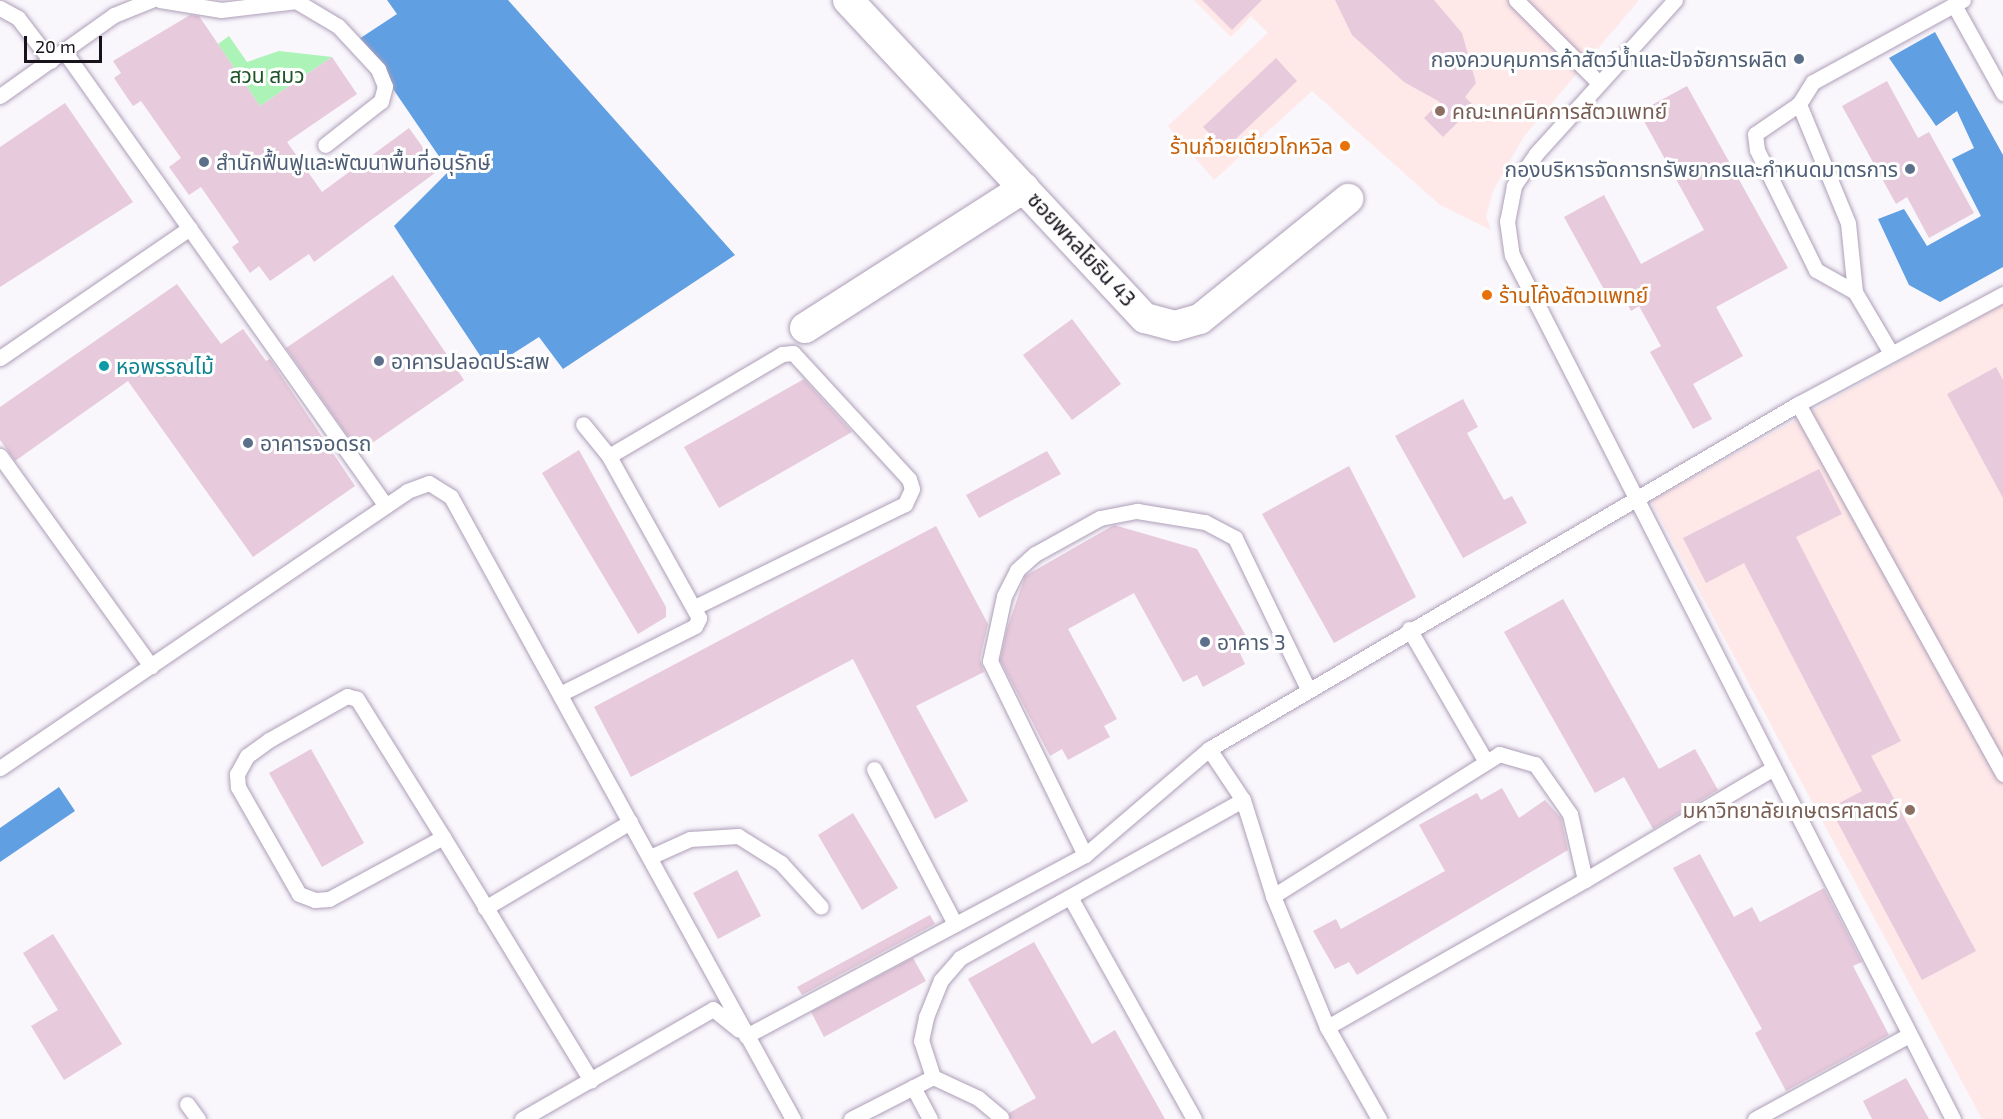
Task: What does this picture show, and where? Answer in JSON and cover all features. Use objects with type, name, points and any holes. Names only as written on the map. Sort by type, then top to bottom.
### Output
[{"type":"street","name":"ซอยพหลโยธิน 43","points":[[848,0],[1145,318],[1175,326],[1200,319],[1348,199]]},
{"type":"street","points":[[805,328],[1024,188]]},
{"type":"lane","points":[[0,96],[132,4],[151,0]]},
{"type":"lane","points":[[160,0],[221,10],[296,1],[344,32],[386,86],[381,101],[326,145]]},
{"type":"lane","points":[[1516,0],[1598,82]]},
{"type":"lane","points":[[1675,0],[1598,82],[1530,162],[1514,186],[1507,221],[1512,255],[1906,1036],[1953,1119]]},
{"type":"lane","points":[[1855,292],[1816,270],[1757,150],[1755,134],[1799,104],[1813,82],[1959,2],[2003,93]]},
{"type":"lane","points":[[0,8],[18,18],[51,61]]},
{"type":"lane","points":[[64,51],[386,506]]},
{"type":"lane","points":[[1799,104],[1848,223],[1855,292],[1891,353]]},
{"type":"lane","points":[[0,358],[190,228]]},
{"type":"lane","points":[[746,1035],[1085,855],[1209,749],[1409,629],[1635,501],[1798,404],[2003,294]]},
{"type":"lane","points":[[609,456],[782,354],[793,353],[909,479],[912,489],[905,504],[694,607]]},
{"type":"lane","points":[[1798,404],[2003,774]]},
{"type":"lane","points":[[560,694],[695,626],[694,607],[609,456],[583,424]]},
{"type":"lane","points":[[0,456],[151,666]]},
{"type":"lane","points":[[0,768],[419,484],[429,483],[451,497],[793,1119]]},
{"type":"lane","points":[[1085,855],[990,661],[1004,596],[1017,570],[1035,554],[1100,518],[1128,512],[1205,522],[1235,538],[1308,689]]},
{"type":"lane","points":[[1409,629],[1485,760]]},
{"type":"lane","points":[[443,837],[329,898],[315,900],[299,894],[238,787],[237,774],[247,756],[269,740],[347,696],[357,699],[443,837],[591,1080]]},
{"type":"lane","points":[[1209,749],[1243,800],[1273,896],[1327,1028],[1379,1119]]},
{"type":"lane","points":[[1273,896],[1485,760],[1510,754],[1535,764],[1570,814],[1585,880]]},
{"type":"lane","points":[[874,769],[955,924]]},
{"type":"lane","points":[[1327,1028],[1585,880],[1772,769]]},
{"type":"lane","points":[[1001,1117],[978,1098],[933,1077],[921,1041],[941,980],[960,958],[1243,800]]},
{"type":"lane","points":[[485,908],[630,822]]},
{"type":"lane","points":[[650,857],[690,839],[738,837],[781,862],[821,907]]},
{"type":"lane","points":[[1070,897],[1194,1119]]},
{"type":"lane","points":[[522,1119],[713,1009],[746,1035]]},
{"type":"lane","points":[[1755,1119],[1906,1036]]},
{"type":"lane","points":[[851,1119],[933,1077]]},
{"type":"lane","points":[[913,1087],[930,1119]]},
{"type":"lane","points":[[187,1104],[198,1119]]},
{"type":"shaded area","name":"คณะเทคนิคการสัตวแพทย์","points":[[1194,0],[1639,0],[1524,136],[1493,191],[1486,216],[1491,230],[1440,205],[1312,91],[1214,180],[1168,126],[1268,33],[1251,16],[1231,37]]},
{"type":"shaded area","name":"มหาวิทยาลัยเกษตรศาสตร์","points":[[2003,304],[2003,1119],[1982,1119],[1651,501]]},
{"type":"green space","name":"สวน สมว","points":[[229,36],[247,62],[279,51],[332,57],[260,106],[218,44]]},
{"type":"water","points":[[387,0],[508,0],[735,255],[563,369],[539,337],[489,369],[394,226],[449,171],[359,39],[397,14]]},
{"type":"water","points":[[1935,32],[2003,155],[2003,267],[1940,302],[1909,285],[1878,219],[1904,209],[1927,246],[1981,216],[1952,159],[1974,148],[1957,111],[1936,126],[1889,58]]},
{"type":"water","points":[[59,787],[75,811],[0,862],[0,828]]},
{"type":"building","points":[[1202,0],[1262,0],[1232,30]]},
{"type":"building","points":[[1335,0],[1434,0],[1462,33],[1476,83],[1465,97],[1474,106],[1443,137],[1424,118],[1440,102],[1404,82],[1352,35]]},
{"type":"building","points":[[190,15],[199,16],[260,106],[332,57],[357,94],[287,142],[322,192],[409,128],[439,170],[314,262],[309,254],[270,281],[259,266],[250,273],[232,247],[239,242],[201,187],[189,195],[169,167],[181,158],[141,101],[133,106],[114,78],[121,73],[113,61]]},
{"type":"building","points":[[1276,58],[1297,81],[1225,149],[1203,127]]},
{"type":"building","points":[[1887,81],[1918,138],[1929,132],[1974,213],[1929,238],[1907,197],[1896,204],[1842,106]]},
{"type":"building","points":[[1687,86],[1788,268],[1716,307],[1743,356],[1693,384],[1712,419],[1693,429],[1650,352],[1661,346],[1639,306],[1631,311],[1624,297],[1612,304],[1564,217],[1604,195],[1641,264],[1704,230],[1639,112]]},
{"type":"building","points":[[65,103],[133,202],[0,287],[0,147]]},
{"type":"building","name":"อาคารปลอดประสพ","points":[[393,275],[464,380],[359,452],[286,348]]},
{"type":"building","name":"อาคารจอดรถ","points":[[177,284],[221,344],[243,329],[266,361],[270,359],[355,486],[253,557],[128,381],[15,461],[0,440],[0,407]]},
{"type":"building","points":[[1072,319],[1121,384],[1072,420],[1023,355]]},
{"type":"building","points":[[1996,367],[2003,380],[2003,498],[1947,394]]},
{"type":"building","points":[[804,379],[852,432],[719,508],[684,447]]},
{"type":"building","points":[[1463,399],[1478,427],[1467,433],[1504,500],[1512,496],[1527,523],[1463,558],[1395,436]]},
{"type":"building","points":[[579,450],[666,607],[666,617],[638,634],[542,473]]},
{"type":"building","points":[[1047,451],[1061,474],[979,518],[966,495]]},
{"type":"building","points":[[1349,466],[1416,597],[1334,643],[1262,514]]},
{"type":"building","points":[[1819,469],[1842,514],[1796,537],[1901,741],[1871,756],[1976,951],[1922,980],[1830,808],[1862,791],[1744,563],[1706,583],[1683,538]]},
{"type":"building","name":"อาคาร 3","points":[[1114,525],[1197,549],[1251,645],[1239,651],[1245,664],[1203,687],[1197,675],[1183,682],[1134,593],[1068,629],[1117,719],[1104,726],[1110,737],[1068,760],[1062,749],[1050,756],[1000,660],[1007,629],[1025,576]]},
{"type":"building","points":[[936,526],[988,624],[980,659],[984,672],[916,706],[968,801],[935,819],[853,659],[631,777],[594,707]]},
{"type":"building","points":[[1563,599],[1659,769],[1695,749],[1718,790],[1653,829],[1624,777],[1595,793],[1504,632]]},
{"type":"building","points":[[311,749],[364,843],[322,867],[269,773]]},
{"type":"building","points":[[1502,788],[1519,818],[1545,800],[1561,818],[1568,850],[1357,975],[1349,962],[1335,969],[1313,931],[1336,919],[1341,929],[1445,871],[1419,825],[1477,793],[1481,800]]},
{"type":"building","points":[[853,813],[898,888],[862,910],[818,835]]},
{"type":"building","points":[[1700,854],[1734,917],[1752,907],[1760,922],[1824,888],[1862,962],[1853,966],[1889,1035],[1786,1091],[1755,1033],[1762,1029],[1673,868]]},
{"type":"building","points":[[737,870],[761,916],[718,939],[693,893]]},
{"type":"building","points":[[930,915],[935,924],[802,995],[797,987]]},
{"type":"building","points":[[53,934],[122,1044],[64,1080],[31,1026],[58,1010],[23,953]]},
{"type":"building","points":[[1034,942],[1092,1044],[1115,1030],[1165,1119],[1010,1119],[1009,1113],[1036,1098],[968,979]]},
{"type":"building","points":[[931,948],[913,958],[926,981],[824,1037],[811,1012]]},
{"type":"building","points":[[1906,1078],[1929,1119],[1872,1119],[1863,1101]]},
{"type":"place","name":"กองควบคุมการค้าสัตว์น้ำและปัจจัยการผลิต","points":[[1799,59]]},
{"type":"place","name":"คณะเทคนิคการสัตวแพทย์","points":[[1440,111]]},
{"type":"place","name":"ร้านก๋วยเตี๋ยวโกหวิล","points":[[1345,146]]},
{"type":"place","name":"สำนักฟื้นฟูและพัฒนาพื้นที่อนุรักษ์","points":[[204,162]]},
{"type":"place","name":"กองบริหารจัดการทรัพยากรและกำหนดมาตรการ","points":[[1910,169]]},
{"type":"place","name":"ร้านโค้งสัตวแพทย์","points":[[1487,295]]},
{"type":"place","name":"อาคารปลอดประสพ","points":[[379,361]]},
{"type":"place","name":"หอพรรณไม้","points":[[104,366]]},
{"type":"place","name":"อาคารจอดรถ","points":[[248,443]]},
{"type":"place","name":"อาคาร 3","points":[[1205,642]]},
{"type":"place","name":"มหาวิทยาลัยเกษตรศาสตร์","points":[[1910,810]]}]
